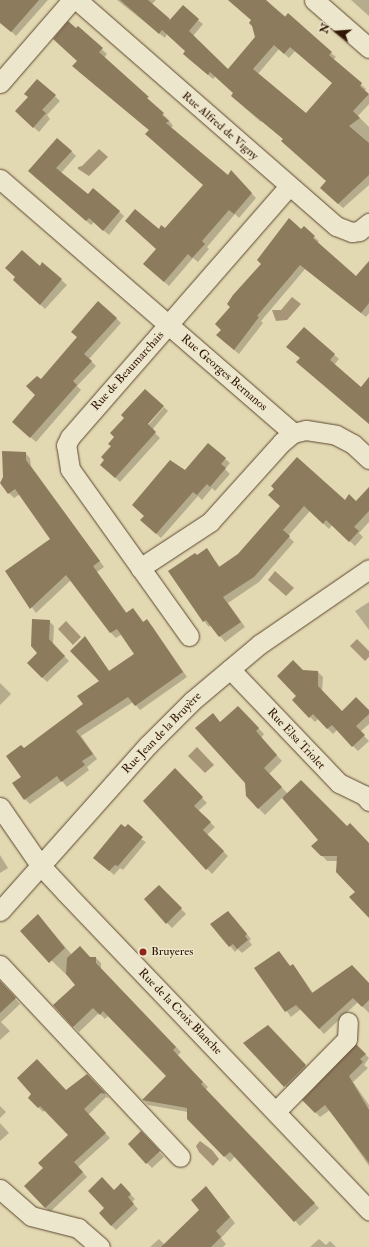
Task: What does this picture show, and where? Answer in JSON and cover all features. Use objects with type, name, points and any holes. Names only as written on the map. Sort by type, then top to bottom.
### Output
[{"type":"street","points":[[0,83],[72,0]]},
{"type":"street","name":"Rue Alfred de Vigny","points":[[77,0],[289,186],[344,230],[359,231],[369,223]]},
{"type":"street","points":[[314,0],[369,48]]},
{"type":"street","name":"Rue Georges Bernanos","points":[[0,179],[293,433]]},
{"type":"street","name":"Rue de Beaumarchais","points":[[189,636],[70,469],[66,445],[70,437],[289,186]]},
{"type":"street","points":[[140,568],[210,522],[282,442],[293,433],[306,430],[336,435],[353,444],[369,459]]},
{"type":"street","name":"Rue Jean de la Bruyère","points":[[0,911],[170,722],[260,644],[369,569]]},
{"type":"street","name":"Rue Elsa Triolet","points":[[230,669],[339,783],[364,795],[369,800]]},
{"type":"street","name":"Rue de la Croix Blanche","points":[[0,807],[40,865],[369,1210]]},
{"type":"street","points":[[0,965],[180,1157]]},
{"type":"street","points":[[276,1111],[347,1039],[348,1022]]},
{"type":"street","points":[[0,1189],[31,1216],[78,1228],[100,1247]]},
{"type":"shaded area","points":[[99,149],[108,157],[89,176],[78,169],[78,167],[82,166]]},
{"type":"shaded area","points":[[292,297],[301,304],[287,320],[276,321],[272,310],[281,310]]},
{"type":"shaded area","points":[[275,571],[294,588],[286,596],[268,580]]},
{"type":"shaded area","points":[[66,621],[81,637],[73,645],[58,629]]},
{"type":"shaded area","points":[[357,639],[369,651],[369,657],[365,661],[350,646]]},
{"type":"shaded area","points":[[197,747],[214,765],[205,773],[188,756]]},
{"type":"shaded area","points":[[200,1141],[212,1150],[219,1159],[213,1166],[199,1152],[196,1146]]},
{"type":"building","points":[[0,0],[39,0],[11,32],[0,23]]},
{"type":"building","points":[[120,0],[148,0],[170,19],[168,22],[183,5],[199,19],[189,31],[228,69],[255,37],[252,26],[249,23],[251,20],[228,0],[266,0],[285,17],[288,13],[332,52],[329,55],[362,83],[360,86],[369,94],[353,111],[360,118],[349,126],[369,143],[369,175],[338,204],[320,188],[326,181],[281,141],[283,139],[231,96],[233,93],[210,72],[208,75],[183,54],[185,51],[162,30],[159,34]],"holes":[[[274,45],[284,54],[290,47],[332,83],[306,113],[253,69]]]},
{"type":"building","points":[[68,21],[76,28],[78,26],[103,48],[99,52],[149,97],[147,98],[164,113],[162,115],[169,121],[166,123],[228,175],[231,170],[252,193],[234,214],[229,210],[202,241],[205,244],[192,258],[188,254],[164,282],[143,264],[156,249],[125,221],[135,209],[159,229],[161,225],[165,228],[203,185],[145,134],[149,130],[72,66],[77,61],[53,39]]},
{"type":"building","points":[[37,79],[56,95],[42,110],[46,113],[33,128],[15,111],[28,97],[24,94]]},
{"type":"building","points":[[57,138],[72,151],[56,168],[88,194],[93,188],[120,211],[103,231],[89,218],[86,221],[28,171]]},
{"type":"building","points":[[289,218],[301,229],[304,226],[315,236],[313,238],[356,276],[369,261],[369,303],[361,313],[300,265],[257,316],[259,317],[234,350],[216,335],[221,330],[215,324],[230,307],[227,304],[233,295],[261,264],[257,260]]},
{"type":"building","points":[[22,250],[40,266],[42,262],[62,279],[40,305],[13,280],[15,277],[5,268]]},
{"type":"building","points":[[98,301],[117,318],[84,354],[92,361],[73,381],[77,385],[30,438],[12,422],[35,395],[26,386],[37,376],[41,379],[77,337],[71,332]]},
{"type":"building","points":[[304,327],[335,354],[330,360],[361,387],[369,377],[369,424],[296,362],[300,358],[286,347]]},
{"type":"building","points":[[145,389],[164,406],[148,424],[156,432],[115,478],[100,465],[104,460],[101,457],[111,446],[108,444],[114,437],[110,433],[124,418],[121,415]]},
{"type":"building","points":[[208,443],[226,458],[221,464],[226,468],[210,487],[207,484],[197,495],[193,492],[156,534],[140,520],[144,516],[132,505],[170,460],[185,470]]},
{"type":"building","points":[[2,451],[26,452],[26,460],[100,561],[93,566],[126,613],[133,608],[143,622],[147,619],[183,672],[135,706],[128,697],[76,731],[93,754],[82,761],[85,765],[61,782],[57,776],[24,800],[12,783],[21,777],[6,756],[21,745],[24,748],[83,704],[77,696],[99,681],[70,651],[85,636],[109,671],[134,654],[117,629],[110,633],[66,575],[30,609],[5,571],[50,539],[15,489],[8,494],[0,483],[3,477]]},
{"type":"building","points":[[297,457],[345,500],[349,494],[356,501],[369,487],[369,511],[354,527],[359,531],[349,542],[326,520],[323,524],[304,506],[283,530],[290,536],[254,577],[223,597],[241,622],[219,637],[206,620],[203,622],[168,571],[195,553],[197,555],[207,548],[219,567],[238,554],[280,506],[268,495],[274,489],[271,486]]},
{"type":"building","points":[[32,619],[50,620],[49,639],[65,656],[42,678],[27,663],[37,653],[31,646]]},
{"type":"building","points":[[293,660],[303,670],[318,671],[318,686],[342,711],[356,697],[369,710],[369,714],[356,726],[365,735],[352,747],[332,725],[327,729],[313,714],[309,718],[292,700],[296,696],[277,676]]},
{"type":"building","points":[[238,706],[259,728],[256,731],[277,755],[264,768],[282,787],[258,809],[246,796],[245,783],[195,728],[213,713],[220,722]]},
{"type":"building","points":[[175,768],[203,797],[194,806],[211,822],[203,830],[224,851],[206,870],[143,801]]},
{"type":"building","points":[[301,780],[347,826],[350,823],[369,843],[369,918],[349,897],[355,892],[336,872],[337,856],[321,856],[311,846],[318,840],[282,798]]},
{"type":"building","points":[[121,824],[125,827],[128,824],[143,837],[118,866],[115,865],[109,871],[93,858]]},
{"type":"building","points":[[159,885],[182,908],[166,924],[144,899]]},
{"type":"building","points":[[228,911],[247,934],[245,936],[248,940],[237,949],[233,944],[229,947],[210,924]]},
{"type":"building","points":[[38,914],[65,948],[49,963],[20,931]]},
{"type":"building","points":[[80,946],[90,957],[96,957],[96,963],[176,1047],[173,1050],[203,1082],[201,1084],[315,1203],[294,1222],[230,1152],[224,1157],[187,1119],[187,1108],[142,1100],[166,1076],[103,1011],[100,1015],[93,1008],[73,1027],[53,1005],[75,985],[66,974],[67,958]]},
{"type":"building","points":[[279,951],[290,966],[293,964],[312,993],[352,965],[369,983],[369,1000],[362,1007],[353,998],[319,1029],[296,1005],[285,1012],[254,968]]},
{"type":"building","points":[[0,981],[16,998],[0,1013]]},
{"type":"building","points":[[268,1025],[306,1065],[284,1087],[243,1043]]},
{"type":"building","points":[[356,1044],[366,1054],[360,1059],[363,1062],[349,1076],[369,1110],[369,1163],[325,1105],[315,1113],[302,1100]]},
{"type":"building","points":[[37,1059],[66,1090],[87,1074],[106,1094],[101,1093],[84,1109],[106,1133],[74,1162],[83,1172],[45,1208],[24,1186],[43,1168],[38,1163],[68,1135],[40,1106],[38,1108],[28,1098],[31,1094],[17,1078]]},
{"type":"building","points":[[141,1131],[160,1151],[146,1164],[128,1144]]},
{"type":"building","points":[[102,1177],[114,1190],[121,1183],[131,1194],[128,1197],[134,1204],[111,1226],[99,1213],[104,1208],[88,1191]]},
{"type":"building","points":[[206,1186],[230,1217],[216,1231],[221,1237],[211,1247],[161,1247],[199,1210],[191,1200]]},
{"type":"place","name":"Bruyeres","points":[[143,952]]}]
